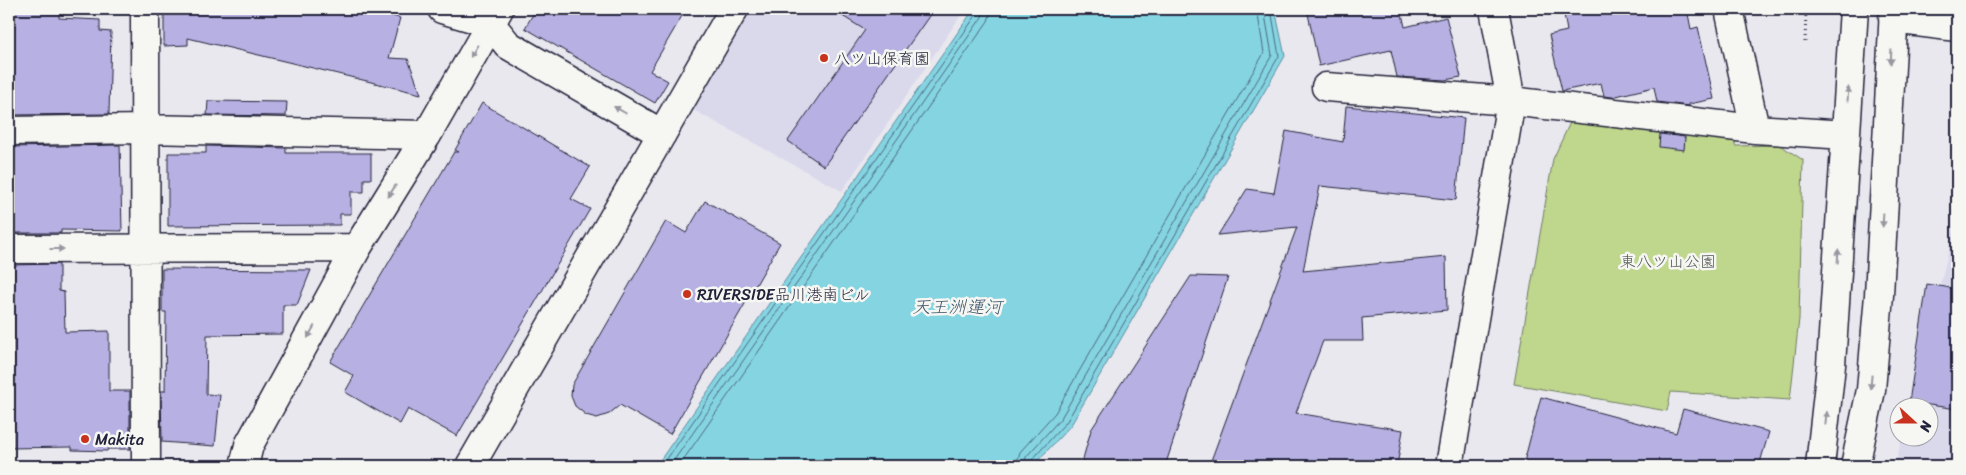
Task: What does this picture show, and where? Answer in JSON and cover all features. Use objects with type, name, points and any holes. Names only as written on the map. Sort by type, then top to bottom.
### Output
[{"type":"street","points":[[145,9],[146,466]]},
{"type":"street","points":[[442,9],[495,16]]},
{"type":"street","points":[[470,466],[734,9]]},
{"type":"street","points":[[1449,466],[1511,101],[1494,9]]},
{"type":"street","points":[[1729,9],[1755,129]]},
{"type":"street","points":[[1820,466],[1832,365],[1854,9]]},
{"type":"street","points":[[1855,466],[1871,390],[1878,304],[1894,14],[1957,27]]},
{"type":"street","points":[[495,16],[508,45],[662,134]]},
{"type":"street","points":[[244,466],[248,445],[357,248],[427,134],[495,16]]},
{"type":"street","points":[[1326,87],[1511,101],[1755,129],[1845,135]]},
{"type":"street","points":[[9,131],[145,129],[427,134]]},
{"type":"street","points":[[9,249],[357,248]]},
{"type":"path","points":[[1805,42],[1806,9]]},
{"type":"shaded area","name":"八ツ山保育園","points":[[745,9],[965,9],[842,191],[686,106]]},
{"type":"shaded area","points":[[1957,217],[1957,466],[1895,466],[1900,448],[1938,448],[1938,398],[1912,398]]},
{"type":"green space","name":"東八ツ山公園","points":[[1574,114],[1736,131],[1735,146],[1780,145],[1803,160],[1799,319],[1790,400],[1671,392],[1667,411],[1514,384],[1553,159]]},
{"type":"water","name":"天王洲運河","points":[[974,9],[1275,9],[1285,56],[1071,425],[1033,466],[656,466]]},
{"type":"building","points":[[9,9],[59,9],[59,18],[100,20],[100,31],[111,32],[109,114],[9,115]]},
{"type":"building","points":[[164,9],[368,9],[400,18],[389,58],[408,59],[421,94],[188,38],[188,45],[164,46]]},
{"type":"building","points":[[536,9],[686,9],[650,71],[668,81],[655,103],[525,28]]},
{"type":"building","points":[[831,9],[934,9],[824,166],[788,141],[865,30]]},
{"type":"building","points":[[1307,9],[1401,9],[1405,27],[1446,17],[1461,77],[1445,80],[1397,77],[1391,50],[1319,66]]},
{"type":"building","points":[[1563,9],[1687,9],[1691,29],[1698,27],[1714,99],[1689,104],[1689,106],[1657,102],[1654,87],[1612,97],[1604,96],[1601,83],[1562,91],[1549,35],[1567,31]]},
{"type":"building","points":[[208,101],[287,102],[286,116],[207,115]]},
{"type":"building","points":[[482,103],[590,167],[571,199],[590,209],[457,436],[408,409],[400,424],[345,392],[354,376],[330,362],[454,152],[459,152],[455,150]]},
{"type":"building","points":[[1346,106],[1464,118],[1456,200],[1320,186],[1303,271],[1446,257],[1447,310],[1362,318],[1363,341],[1323,341],[1296,413],[1403,430],[1397,466],[1209,466],[1297,227],[1218,235],[1247,189],[1274,193],[1286,131],[1343,142]]},
{"type":"building","points":[[1660,134],[1685,137],[1684,150],[1659,147]]},
{"type":"building","points":[[120,145],[122,231],[61,230],[61,233],[9,233],[9,147]]},
{"type":"building","points":[[206,146],[286,148],[286,153],[371,153],[371,179],[364,179],[364,192],[351,192],[351,214],[340,214],[340,225],[168,226],[168,153],[206,153]]},
{"type":"building","name":"RIVERSIDE品川港南ビル","points":[[705,201],[780,243],[670,434],[620,405],[609,414],[597,418],[586,415],[575,406],[571,396],[572,385],[666,221],[686,233]]},
{"type":"building","points":[[59,264],[59,291],[64,292],[65,332],[109,331],[109,391],[130,391],[130,449],[108,449],[107,451],[72,450],[72,447],[9,448],[9,265]]},
{"type":"building","points":[[162,269],[311,270],[297,305],[283,305],[283,334],[207,335],[206,394],[220,395],[215,446],[162,442],[161,391],[165,391],[166,312],[162,312]]},
{"type":"building","points":[[1191,276],[1228,277],[1165,466],[1081,466],[1091,430]]},
{"type":"building","points":[[1927,284],[1957,289],[1957,409],[1938,406],[1938,398],[1910,398]]},
{"type":"building","points":[[1541,397],[1676,433],[1683,409],[1769,432],[1759,466],[1523,466]]},
{"type":"place","name":"八ツ山保育園","points":[[824,58]]},
{"type":"place","name":"RIVERSIDE品川港南ビル","points":[[687,294]]},
{"type":"place","name":"Makita","points":[[85,439]]}]
